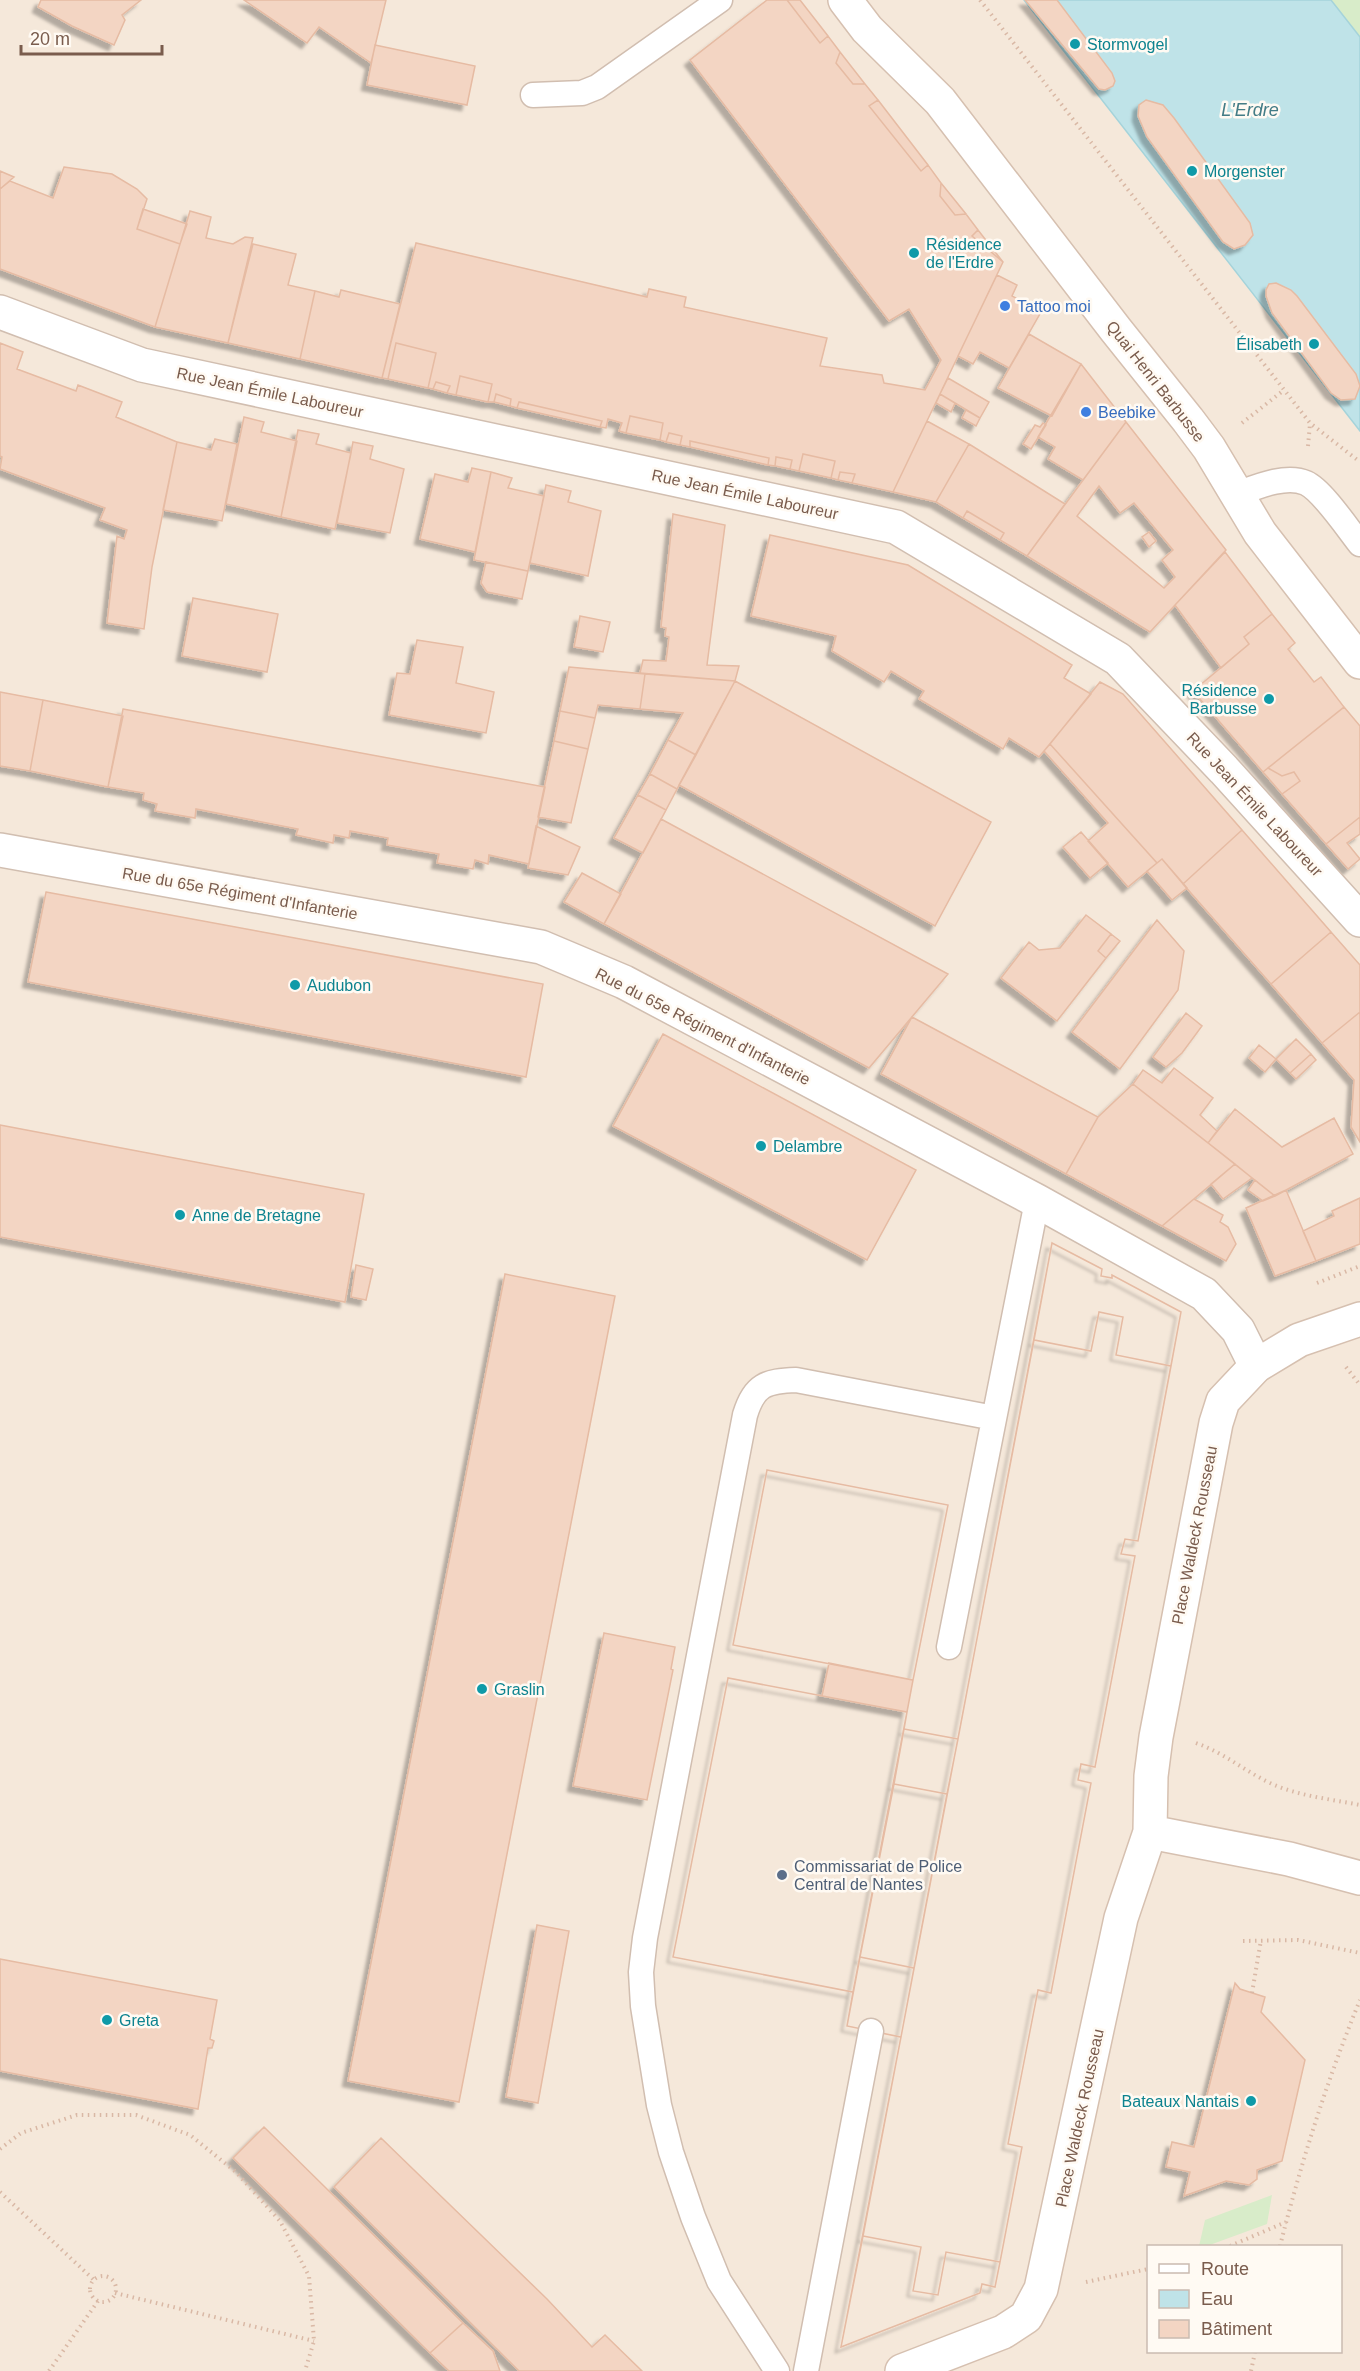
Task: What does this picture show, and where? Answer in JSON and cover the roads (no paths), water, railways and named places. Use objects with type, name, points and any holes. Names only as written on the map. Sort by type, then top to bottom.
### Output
[{"type":"street","name":"Quai Henri Barbusse","points":[[845,0],[867,29],[940,101],[1188,420],[1260,533],[1360,662]]},
{"type":"street","name":"Rue Jean Émile Laboureur","points":[[0,312],[142,365],[896,526],[1118,659],[1239,786],[1360,920]]},
{"type":"street","name":"Rue du 65e Régiment d'Infanterie","points":[[0,850],[541,947],[624,982],[1037,1201],[1204,1294],[1238,1330],[1256,1366]]},
{"type":"street","name":"Place Waldeck Rousseau","points":[[902,2371],[1004,2332],[1026,2317],[1041,2289],[1121,1918],[1150,1832],[1151,1776],[1156,1737],[1216,1423],[1223,1401],[1256,1366],[1299,1340],[1360,1318]]},
{"type":"street","points":[[1150,1832],[1288,1859],[1360,1878]]},
{"type":"lane","points":[[533,95],[582,93],[597,87],[720,0]]},
{"type":"lane","points":[[1237,494],[1270,482],[1304,482],[1315,489],[1360,544]]},
{"type":"lane","points":[[949,1647],[1037,1201]]},
{"type":"lane","points":[[777,2371],[719,2281],[671,2152],[659,2105],[644,2018],[641,1972],[647,1926],[744,1415],[750,1398],[760,1387],[775,1380],[796,1380],[994,1418]]},
{"type":"lane","points":[[806,2371],[871,2031]]},
{"type":"water","name":"L'Erdre","points":[[1024,0],[1331,0],[1360,37],[1360,431]]},
{"type":"place","name":"Stormvogel","points":[[1075,44]]},
{"type":"place","name":"Morgenster","points":[[1192,171]]},
{"type":"place","name":"Résidence de l'Erdre","points":[[914,253]]},
{"type":"place","name":"Tattoo moi","points":[[1005,306]]},
{"type":"place","name":"Élisabeth","points":[[1314,344]]},
{"type":"place","name":"Beebike","points":[[1086,412]]},
{"type":"place","name":"Résidence Barbusse","points":[[1269,699]]},
{"type":"place","name":"Audubon","points":[[295,985]]},
{"type":"place","name":"Delambre","points":[[761,1146]]},
{"type":"place","name":"Anne de Bretagne","points":[[180,1215]]},
{"type":"place","name":"Graslin","points":[[482,1689]]},
{"type":"place","name":"Commissariat de Police Central de Nantes","points":[[782,1875]]},
{"type":"place","name":"Greta","points":[[107,2020]]},
{"type":"place","name":"Bateaux Nantais","points":[[1251,2101]]}]
